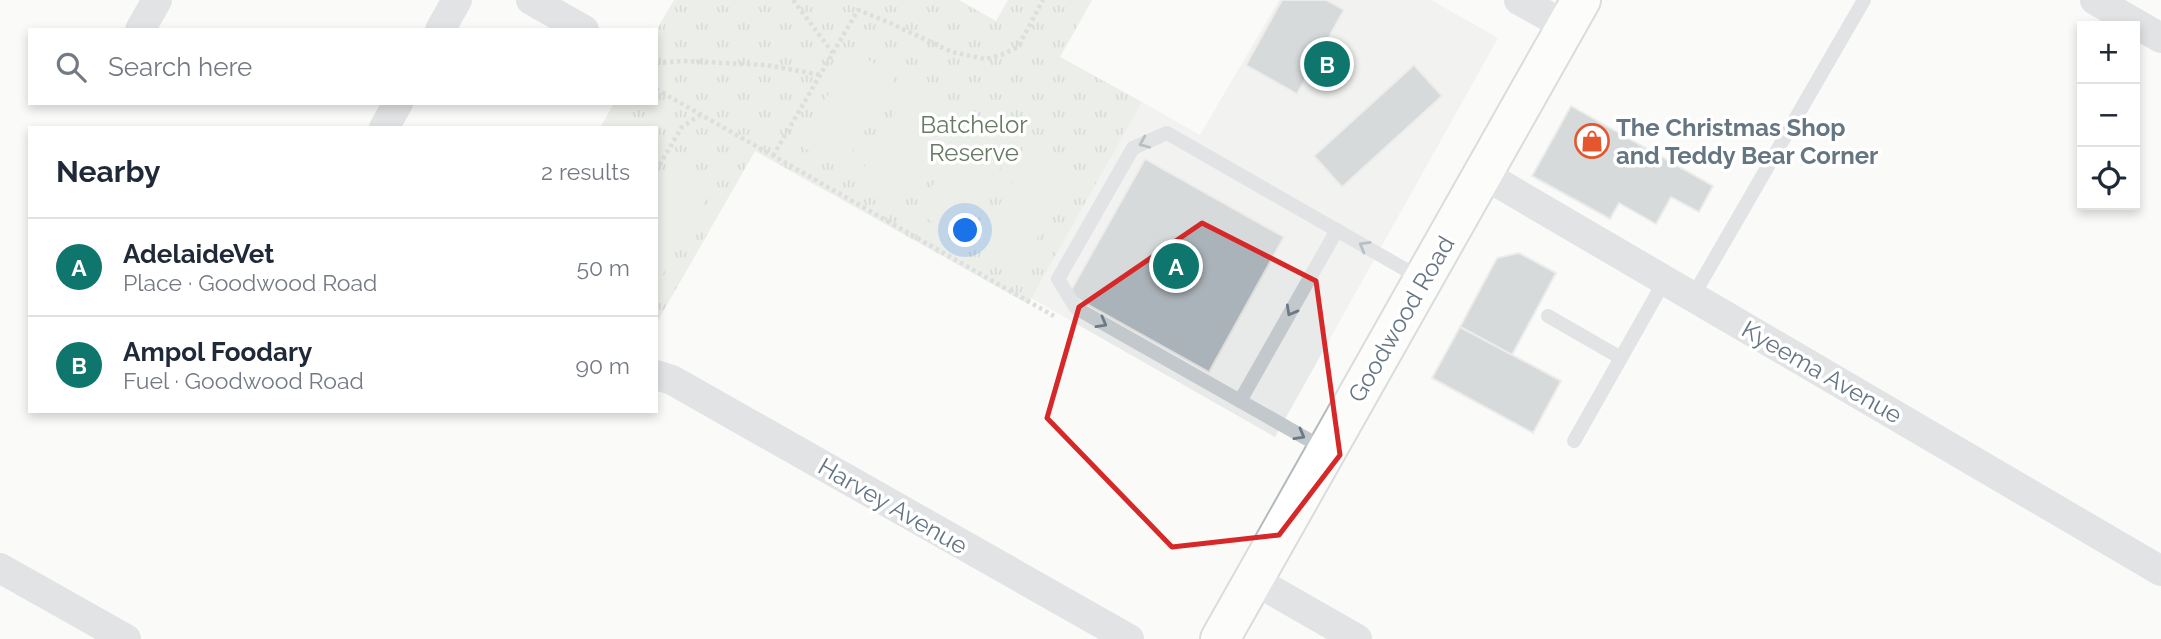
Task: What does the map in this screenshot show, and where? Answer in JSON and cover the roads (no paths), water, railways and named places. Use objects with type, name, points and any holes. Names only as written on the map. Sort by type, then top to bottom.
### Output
[{"type":"main road","name":"Goodwood Road","points":[[1220,639],[1574,13]]},
{"type":"street","points":[[141,28],[157,0]]},
{"type":"street","points":[[441,28],[457,0]]},
{"type":"street","points":[[531,0],[580,28]]},
{"type":"street","points":[[1519,0],[1574,13]]},
{"type":"street","points":[[2095,0],[2161,38]]},
{"type":"street","points":[[385,126],[397,105]]},
{"type":"street","name":"Kyeema Avenue","points":[[1483,174],[2161,571]]},
{"type":"street","name":"Harvey Avenue","points":[[658,376],[672,380],[1129,639]]},
{"type":"street","points":[[0,568],[126,639]]},
{"type":"street","points":[[1254,580],[1357,639]]},
{"type":"lane","points":[[1693,296],[1864,0]]},
{"type":"lane","points":[[1327,450],[1076,308],[1058,279],[1132,148],[1167,133],[1423,280]]},
{"type":"lane","points":[[1240,401],[1337,230]]},
{"type":"lane","points":[[1574,441],[1665,281]]},
{"type":"lane","points":[[1548,316],[1621,358]]},
{"type":"place","name":"Ampol Foodary","points":[[1327,64]]},
{"type":"place","name":"The Christmas Shop and Teddy Bear Corner","points":[[1592,141]]},
{"type":"place","name":"AdelaideVet","points":[[1176,266]]},
{"type":"park label","name":"Batchelor Reserve","points":[[974,138]]}]
